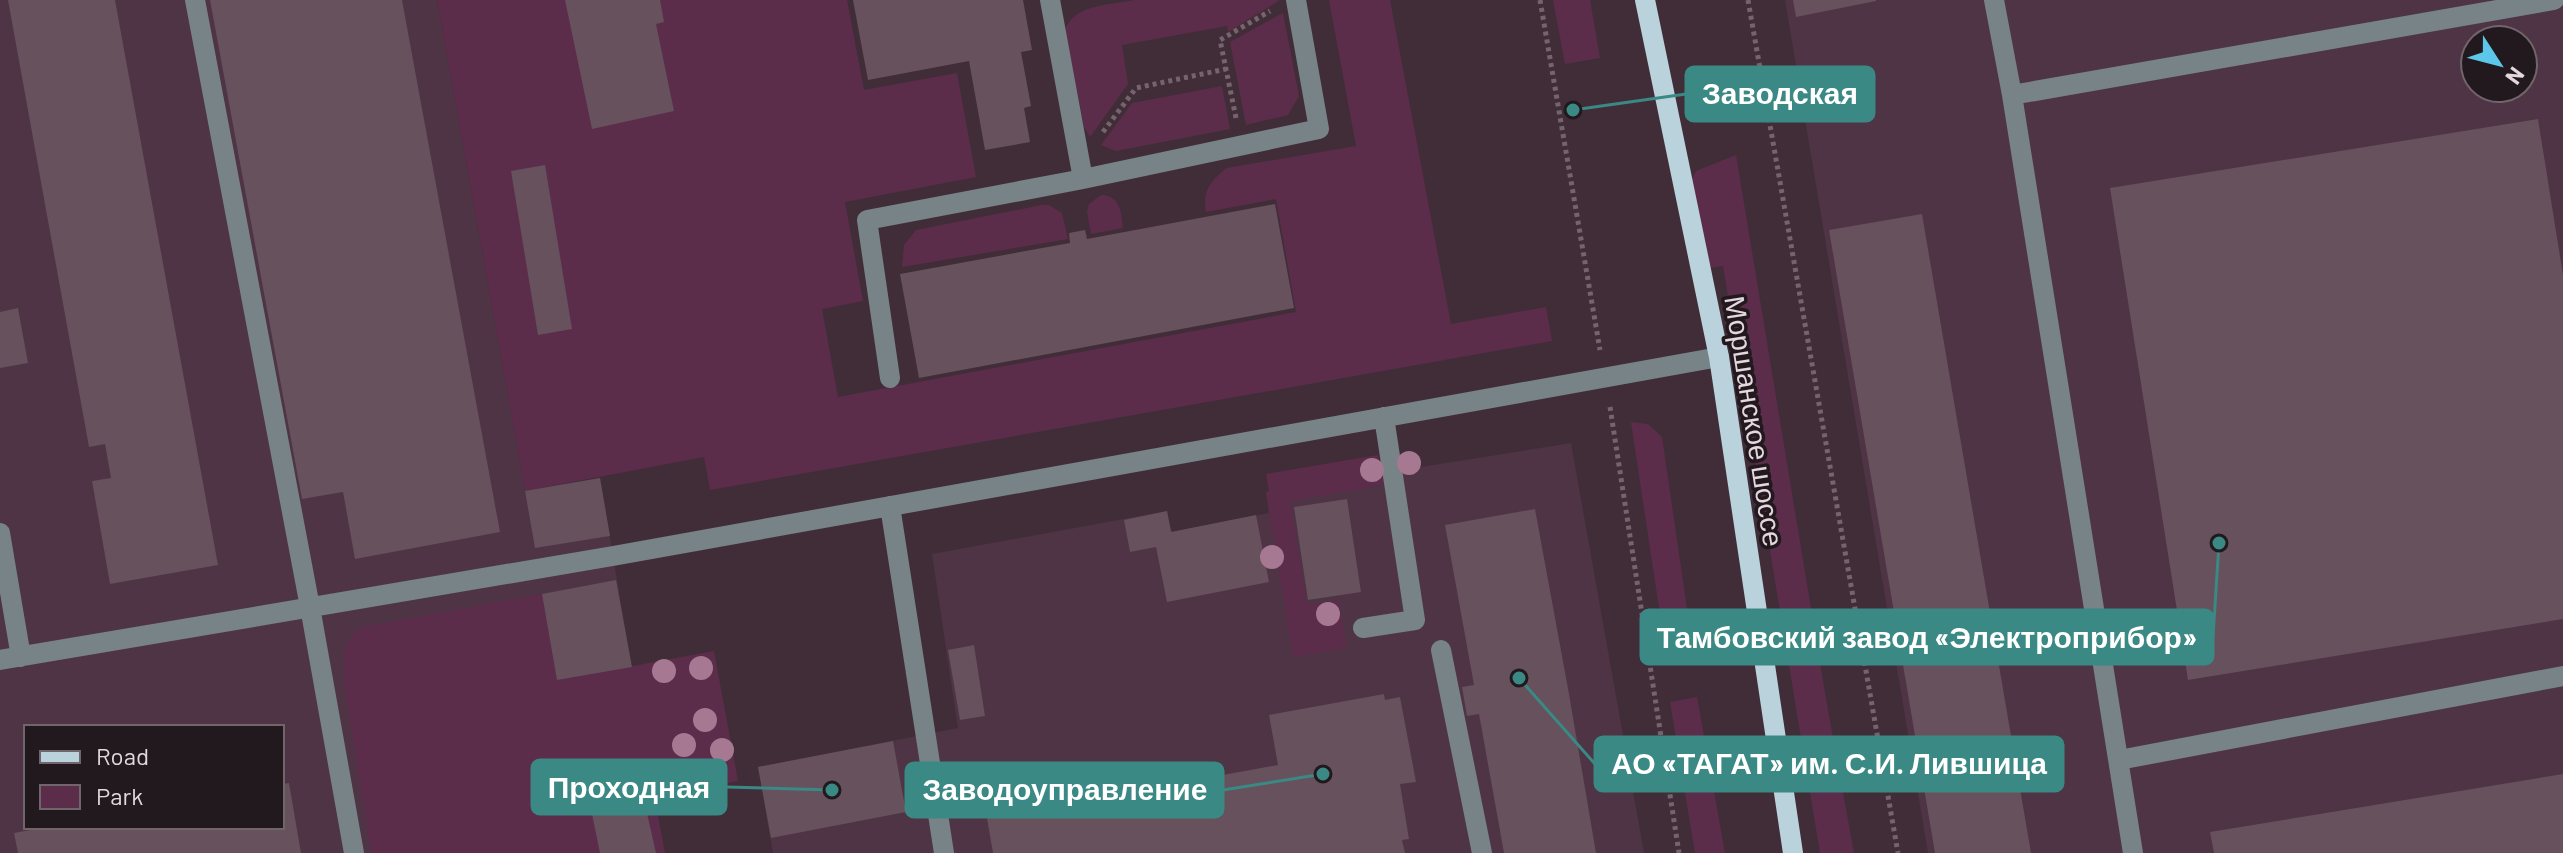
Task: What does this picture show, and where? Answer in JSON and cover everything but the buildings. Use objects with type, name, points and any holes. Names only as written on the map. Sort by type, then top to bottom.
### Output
[{"type":"main road","name":"Моршанское шоссе","points":[[1645,0],[1719,357],[1793,853]]},
{"type":"lane","points":[[195,0],[354,853]]},
{"type":"lane","points":[[1050,0],[1081,172]]},
{"type":"lane","points":[[890,378],[867,220],[1081,172],[1241,146],[1319,129],[1296,0]]},
{"type":"lane","points":[[1994,0],[2012,95],[2133,853]]},
{"type":"lane","points":[[2012,95],[2554,0]]},
{"type":"lane","points":[[0,533],[10,659],[890,506],[1719,357]]},
{"type":"lane","points":[[1363,628],[1415,620],[1384,417]]},
{"type":"lane","points":[[890,506],[944,853]]},
{"type":"lane","points":[[1441,650],[1482,853]]},
{"type":"lane","points":[[2119,760],[2563,676]]},
{"type":"path","points":[[1540,0],[1605,376],[1679,853]]},
{"type":"path","points":[[1748,0],[1898,853]]},
{"type":"path","points":[[1241,146],[1220,40],[1275,8]]},
{"type":"path","points":[[1081,172],[1136,88],[1226,69]]},
{"type":"shaded area","points":[[0,0],[437,0],[525,490],[600,478],[665,853],[0,853]]},
{"type":"shaded area","points":[[1785,0],[2563,0],[2563,853],[1928,853]]},
{"type":"shaded area","points":[[1571,443],[1644,853],[773,853],[758,767],[958,728],[932,554],[1167,511],[1172,532],[1269,513],[1266,492]]},
{"type":"green space","points":[[437,0],[847,0],[864,90],[957,73],[976,177],[845,202],[863,301],[822,309],[838,397],[1296,312],[1276,199],[1206,212],[1207,192],[1216,177],[1227,168],[1356,146],[1329,0],[1390,0],[1451,324],[1546,307],[1552,341],[710,490],[704,457],[525,491]]},
{"type":"green space","points":[[1134,0],[1280,0],[1228,32],[1227,26],[1122,45],[1128,84],[1090,137],[1084,127],[1065,30],[1070,21],[1084,10]]},
{"type":"green space","points":[[1553,0],[1590,0],[1600,58],[1565,64]]},
{"type":"green space","points":[[1283,13],[1299,96],[1288,115],[1246,125],[1230,42]]},
{"type":"green space","points":[[1222,86],[1230,129],[1116,151],[1101,145],[1132,103]]},
{"type":"green space","points":[[1736,155],[1854,853],[1820,853],[1723,266],[1701,269],[1689,185],[1696,171]]},
{"type":"green space","points":[[1101,195],[1116,202],[1123,228],[1091,234],[1087,212],[1089,204]]},
{"type":"green space","points":[[1049,205],[1062,213],[1068,239],[902,267],[904,245],[916,230]]},
{"type":"green space","points":[[1631,422],[1648,424],[1662,437],[1691,636],[1664,641]]},
{"type":"green space","points":[[1378,455],[1384,485],[1290,501],[1307,605],[1339,600],[1347,648],[1293,657],[1266,492],[1269,491],[1266,474]]},
{"type":"green space","points":[[542,594],[557,680],[714,651],[738,781],[654,796],[665,853],[371,853],[344,683],[344,659],[350,638],[362,627]]},
{"type":"green space","points":[[1697,697],[1725,853],[1695,853],[1670,702]]},
{"type":"place","name":"Заводская","points":[[1573,110]]},
{"type":"place","name":"Тамбовский завод «Электроприбор»","points":[[2219,543]]},
{"type":"place","name":"АО «ТАГАТ» им. С.И. Лившица","points":[[1519,678]]},
{"type":"place","name":"Заводоуправление","points":[[1323,774]]},
{"type":"place","name":"Проходная","points":[[832,790]]}]
